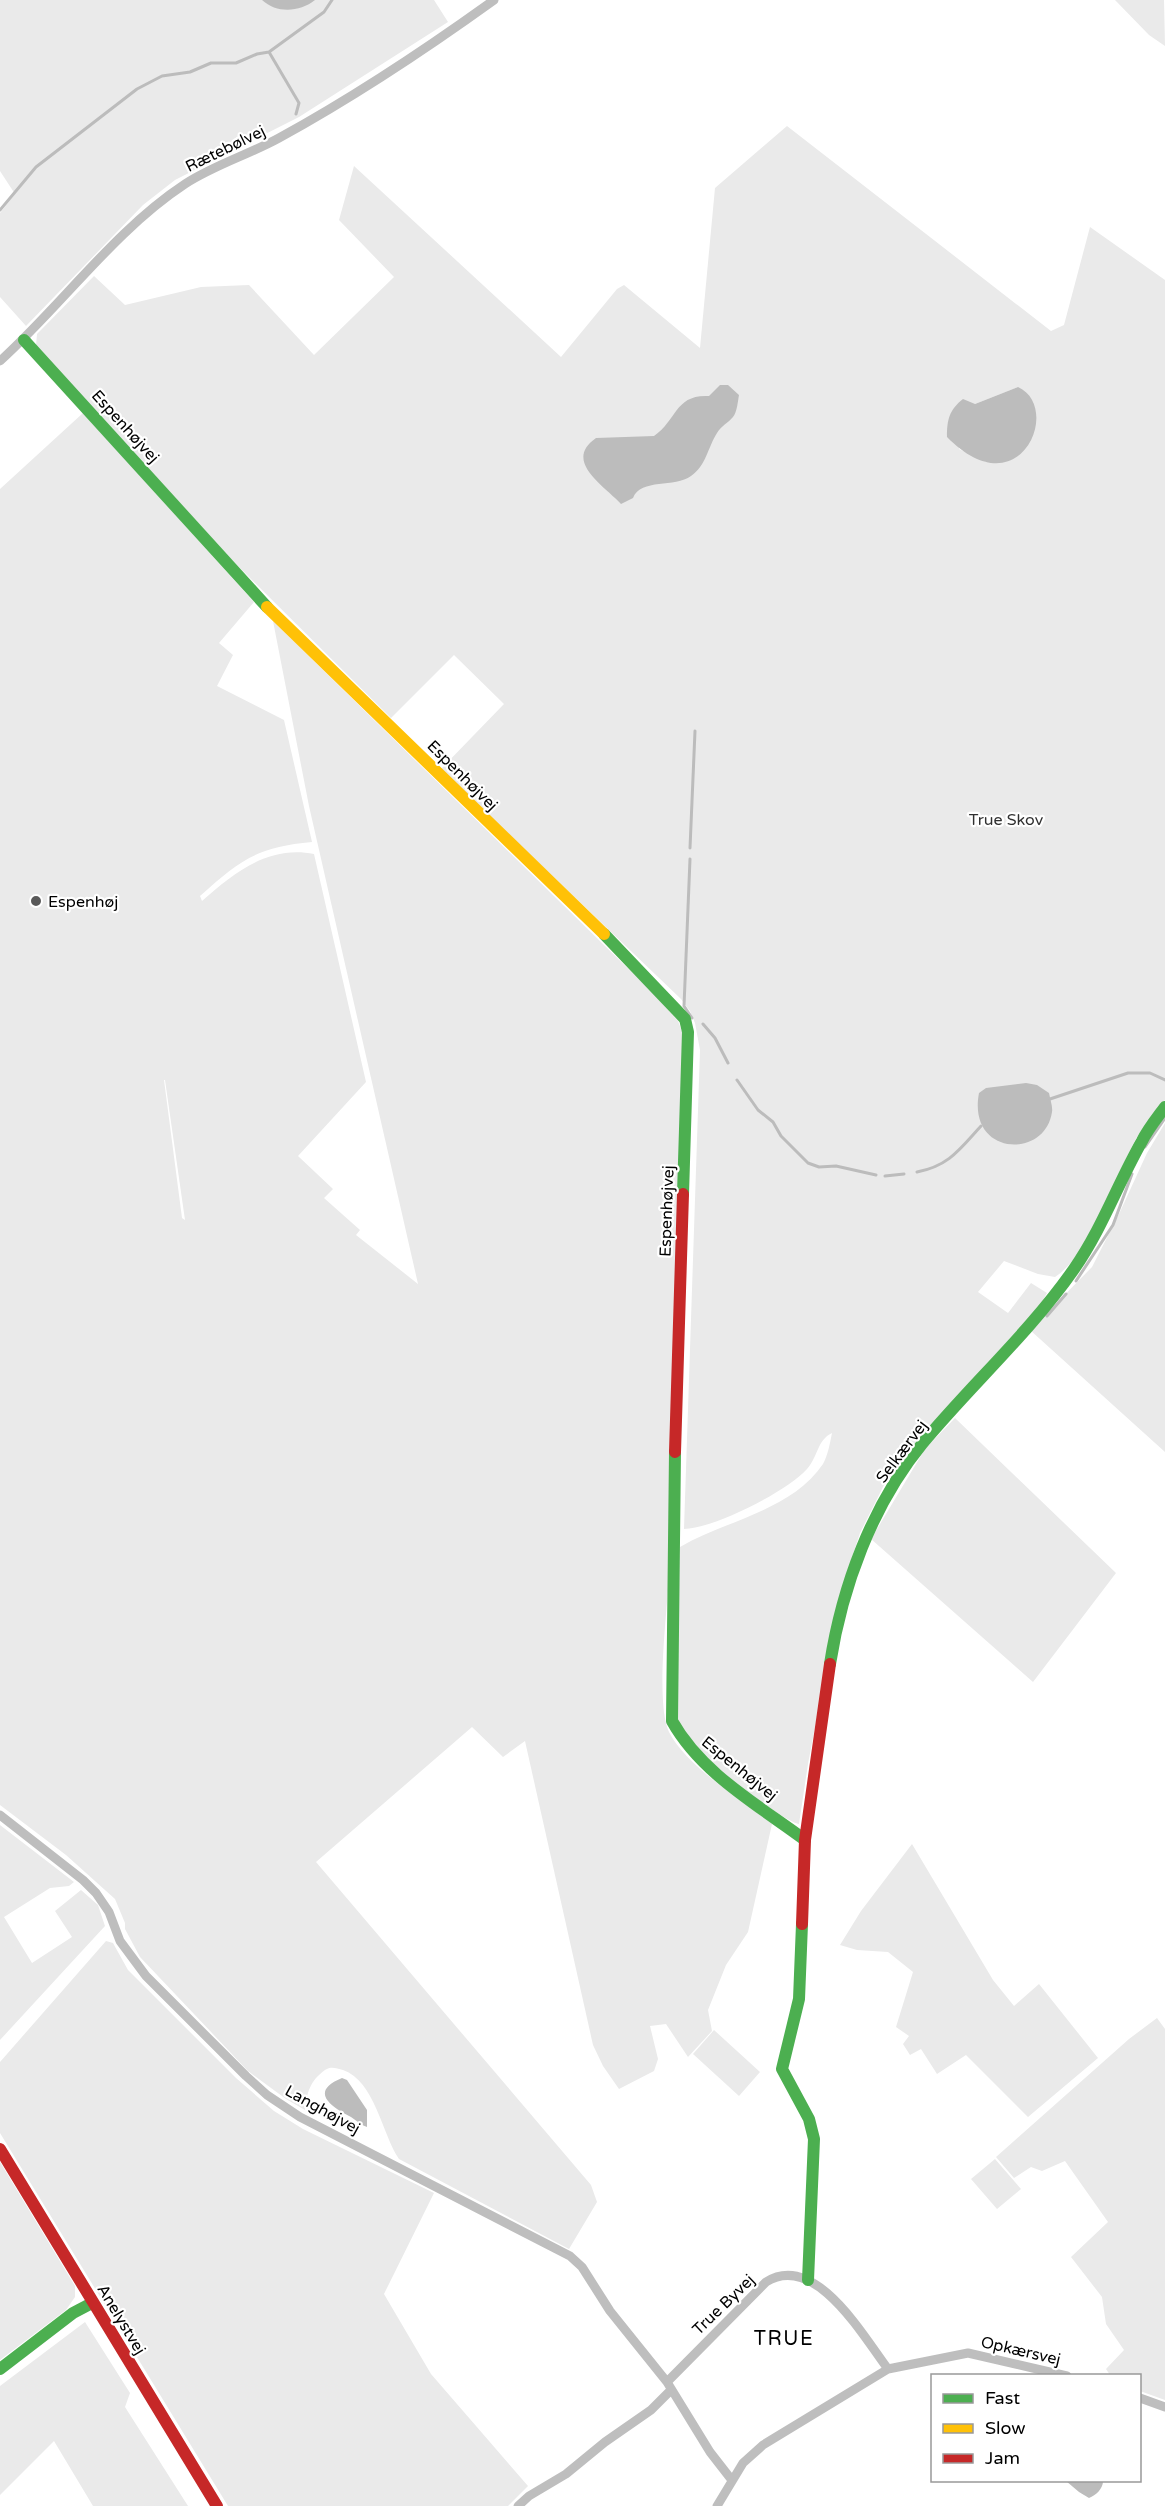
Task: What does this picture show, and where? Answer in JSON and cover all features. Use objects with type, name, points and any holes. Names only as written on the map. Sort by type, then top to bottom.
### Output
[{"type":"street","name":"Rætebølvej","points":[[0,361],[123,236],[185,184],[277,139],[328,109],[460,25],[494,0]]},
{"type":"street","name":"Espenhøjvej","points":[[24,339],[271,611],[612,941],[685,1019],[688,1032],[672,1535],[672,1721],[681,1739],[700,1759],[806,1840]]},
{"type":"street","name":"Selkærvej","points":[[806,1840],[831,1657],[844,1599],[862,1547],[900,1476],[921,1446],[1037,1316],[1074,1269],[1105,1218],[1142,1140],[1165,1107]]},
{"type":"street","name":"Langhøjvej","points":[[0,1815],[83,1880],[96,1893],[109,1912],[120,1941],[146,1976],[267,2095],[300,2117],[570,2256],[582,2267],[629,2336],[669,2386]]},
{"type":"street","points":[[806,1840],[799,1999],[782,2069],[807,2111],[814,2139],[808,2280]]},
{"type":"street","name":"Anelystvej","points":[[0,2149],[217,2506]]},
{"type":"street","name":"True Byvej","points":[[669,2386],[766,2283],[777,2275],[789,2275],[817,2284],[828,2294],[888,2369]]},
{"type":"street","points":[[0,2369],[73,2313],[92,2303]]},
{"type":"street","name":"Opkærsvej","points":[[888,2369],[968,2353],[1059,2374]]},
{"type":"street","points":[[717,2506],[743,2463],[763,2445],[888,2369]]},
{"type":"street","points":[[518,2506],[529,2496],[566,2474],[605,2442],[651,2410],[669,2386],[710,2452],[732,2479]]},
{"type":"street","points":[[1141,2398],[1165,2407]]},
{"type":"green space","points":[[0,0],[434,0],[448,22],[299,117],[175,180],[143,205],[26,326],[0,297],[0,213],[15,194],[0,171]]},
{"type":"green space","points":[[1115,0],[1164,0],[1165,46],[1149,35]]},
{"type":"green space","name":"True Skov","points":[[787,126],[1051,331],[1064,325],[1090,227],[1165,280],[1165,1100],[1137,1137],[1091,1233],[1068,1266],[1055,1277],[1038,1274],[1004,1261],[978,1292],[1008,1313],[1031,1283],[1047,1293],[1040,1305],[914,1445],[884,1485],[860,1533],[840,1594],[799,1824],[775,1812],[703,1756],[684,1736],[676,1713],[680,1547],[776,1504],[794,1493],[810,1480],[823,1464],[832,1433],[820,1444],[807,1469],[783,1488],[731,1516],[684,1529],[700,1050],[695,1023],[690,1011],[681,999],[441,769],[504,704],[454,655],[391,718],[237,565],[36,346],[37,334],[94,276],[125,305],[201,287],[249,285],[314,355],[394,277],[339,220],[354,166],[561,357],[617,289],[624,285],[700,348],[715,188]],"holes":[[[1018,387],[986,462],[959,449],[975,404]]]},
{"type":"green space","points":[[83,413],[254,602],[219,643],[233,655],[217,686],[284,720],[312,842],[277,847],[250,857],[200,896],[202,901],[239,871],[267,858],[297,852],[314,854],[366,1082],[298,1156],[333,1189],[324,1198],[360,1230],[356,1235],[418,1284],[309,806],[273,621],[653,993],[678,1021],[683,1034],[663,1703],[669,1732],[688,1757],[716,1782],[772,1824],[748,1932],[726,1965],[708,2010],[712,2031],[688,2057],[666,2024],[650,2026],[658,2059],[654,2071],[619,2089],[603,2066],[593,2045],[525,1741],[503,1757],[472,1727],[316,1862],[591,2185],[597,2202],[569,2249],[399,2159],[370,2096],[354,2076],[336,2068],[325,2070],[310,2087],[305,2110],[248,2071],[140,1957],[125,1929],[125,1923],[115,1899],[66,1855],[0,1805],[0,489]],"holes":[[[165,1080],[185,1220],[182,1218]]]},
{"type":"green space","points":[[1165,1123],[1165,1452],[1030,1330],[1092,1267],[1147,1153]]},
{"type":"green space","points":[[955,1418],[1116,1573],[1033,1682],[871,1539],[925,1449]]},
{"type":"green space","points":[[0,1825],[74,1882],[69,1886],[50,1888],[4,1917],[32,1963],[72,1937],[55,1911],[81,1890],[98,1905],[105,1926],[0,2040]]},
{"type":"green space","points":[[912,1844],[993,1980],[1014,2006],[1039,1984],[1098,2058],[1028,2117],[966,2055],[937,2074],[921,2049],[910,2055],[903,2044],[909,2036],[896,2027],[913,1972],[888,1952],[857,1950],[840,1945],[861,1911]]},
{"type":"green space","points":[[106,1941],[113,1943],[128,1970],[236,2078],[274,2111],[303,2129],[434,2193],[384,2294],[431,2374],[528,2486],[508,2506],[228,2506],[0,2133],[0,2062]]},
{"type":"green space","points":[[1157,2018],[1165,2029],[1165,2400],[1141,2391],[1141,2374],[1109,2374],[1106,2369],[1124,2350],[1106,2324],[1102,2297],[1071,2257],[1108,2222],[1065,2161],[1042,2171],[1031,2167],[1014,2178],[996,2157],[1129,2039]]},
{"type":"green space","points":[[714,2030],[760,2072],[739,2096],[693,2054]]},
{"type":"green space","points":[[995,2159],[1021,2189],[997,2209],[971,2179]]},
{"type":"green space","points":[[0,2162],[75,2286],[75,2297],[66,2310],[0,2360]]},
{"type":"green space","points":[[85,2322],[130,2393],[125,2407],[188,2506],[93,2506],[54,2441],[0,2495],[0,2386]]},
{"type":"shaded area","points":[[262,0],[315,0],[302,7],[288,10],[274,8]]},
{"type":"shaded area","points":[[720,385],[728,385],[739,395],[735,413],[714,438],[700,467],[691,476],[676,482],[643,488],[633,498],[621,504],[589,472],[583,455],[596,438],[654,436],[668,423],[677,409],[689,399],[709,396]]},
{"type":"shaded area","points":[[1018,387],[1031,398],[1036,414],[1035,431],[1027,447],[1013,459],[995,463],[973,457],[947,437],[950,416],[963,399],[975,404]]},
{"type":"shaded area","points":[[1026,1083],[1037,1085],[1049,1093],[1052,1110],[1046,1128],[1036,1138],[1023,1144],[1008,1144],[995,1139],[984,1129],[978,1114],[979,1093],[986,1088]]},
{"type":"shaded area","points":[[342,2078],[347,2080],[367,2110],[367,2127],[337,2109],[327,2099],[326,2089]]},
{"type":"shaded area","points":[[1067,2482],[1103,2482],[1099,2491],[1089,2498]]},
{"type":"waterway","points":[[0,210],[36,167],[137,89],[162,76],[190,72],[211,63],[236,63],[257,54],[269,52],[324,12],[332,0]]},
{"type":"waterway","points":[[269,52],[299,103],[296,114]]},
{"type":"waterway","points":[[690,848],[695,731]]},
{"type":"waterway","points":[[690,859],[684,1006],[692,1018]]},
{"type":"waterway","points":[[703,1024],[715,1038],[728,1063]]},
{"type":"waterway","points":[[1050,1099],[1128,1073],[1150,1073],[1165,1080]]},
{"type":"waterway","points":[[737,1080],[758,1110],[773,1122],[781,1136],[808,1163],[819,1167],[836,1166],[876,1175]]},
{"type":"waterway","points":[[1145,1147],[1165,1118]]},
{"type":"waterway","points":[[917,1172],[938,1166],[946,1161],[981,1126]]},
{"type":"waterway","points":[[885,1176],[904,1174]]},
{"type":"waterway","points":[[1076,1281],[1113,1225],[1132,1174]]},
{"type":"waterway","points":[[1047,1316],[1066,1294]]},
{"type":"traffic: fast","points":[[24,340],[267,607]]},
{"type":"traffic: fast","points":[[604,934],[685,1019],[688,1032],[683,1194]]},
{"type":"traffic: fast","points":[[830,1664],[835,1635],[851,1577],[874,1520],[888,1493],[922,1444],[1039,1315],[1074,1269],[1093,1238],[1144,1137],[1165,1107]]},
{"type":"traffic: fast","points":[[675,1452],[672,1721],[684,1740],[714,1772],[805,1840]]},
{"type":"traffic: fast","points":[[802,1924],[799,1999],[782,2069],[809,2119],[814,2139],[808,2280]]},
{"type":"traffic: fast","points":[[0,2369],[73,2313],[92,2303]]},
{"type":"traffic: slow","points":[[267,607],[604,934]]},
{"type":"traffic: jam","points":[[675,1452],[683,1194]]},
{"type":"traffic: jam","points":[[802,1924],[805,1840],[830,1664]]},
{"type":"traffic: jam","points":[[0,2149],[217,2506]]},
{"type":"place","name":"Espenhøj","points":[[36,901]]},
{"type":"district","name":"TRUE","points":[[784,2338]]}]
